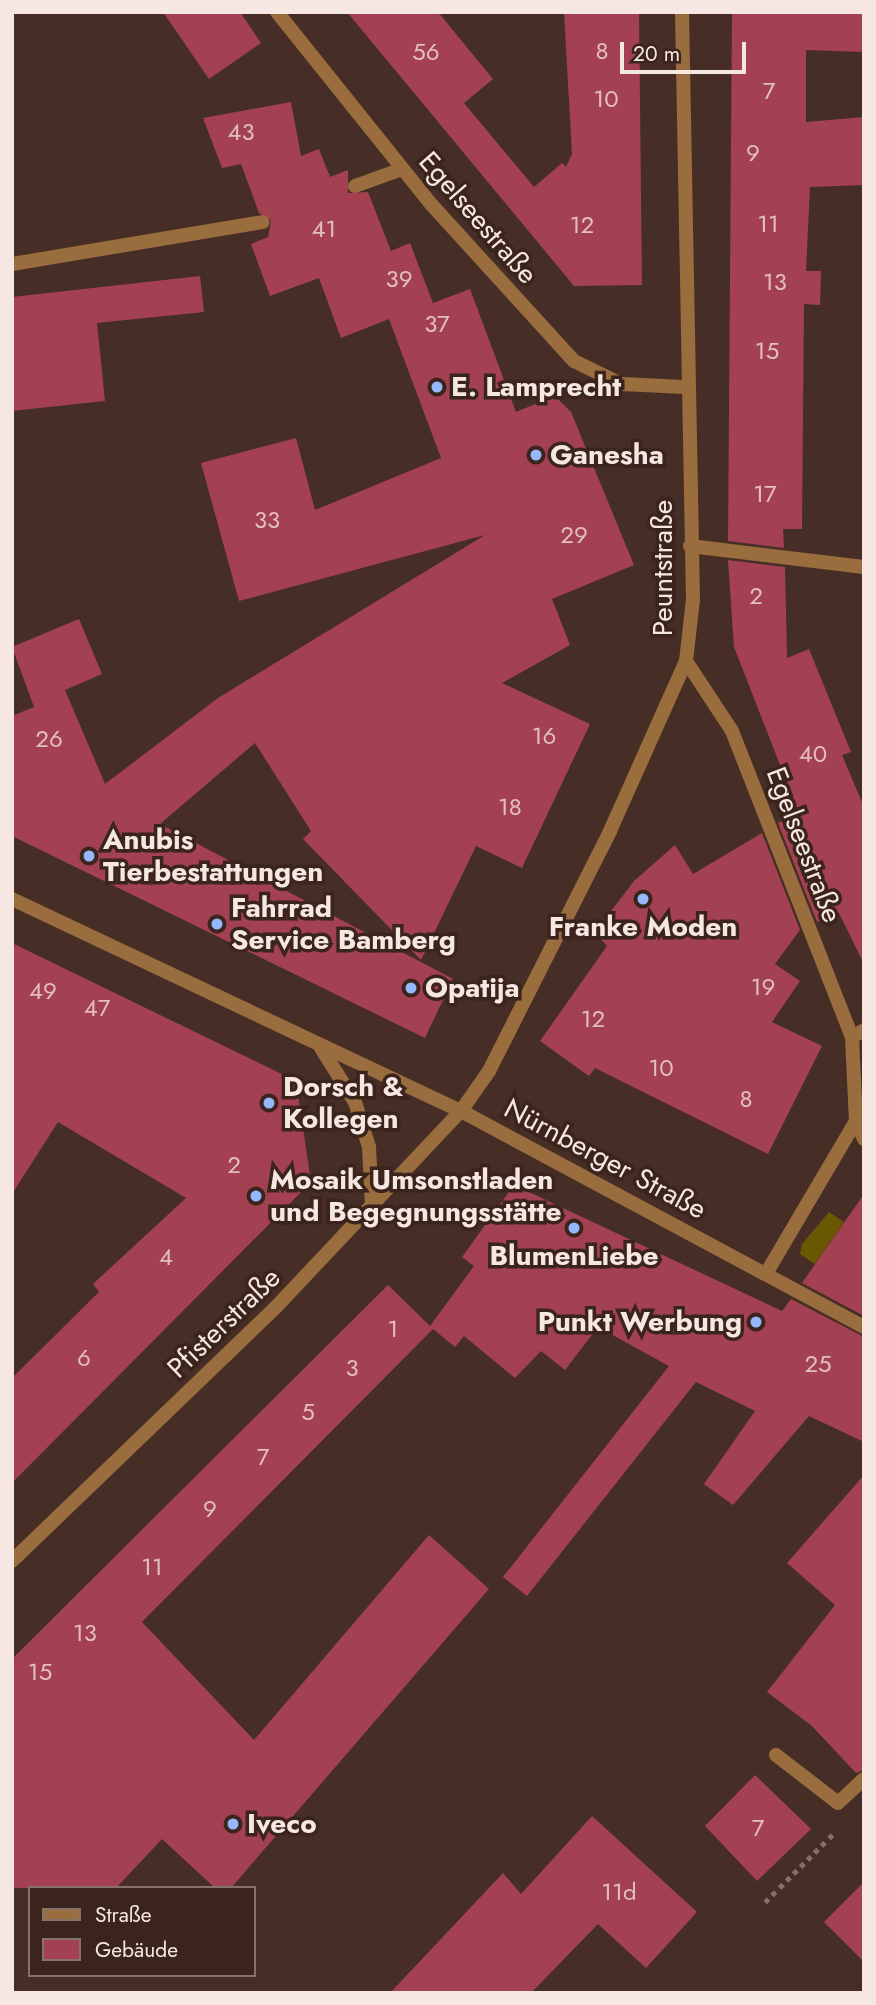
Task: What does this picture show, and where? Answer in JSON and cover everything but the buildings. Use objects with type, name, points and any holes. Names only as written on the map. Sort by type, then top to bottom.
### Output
[{"type":"street","name":"Egelseestraße","points":[[277,12],[402,169],[575,361],[621,384],[685,387]]},
{"type":"street","name":"Peuntstraße","points":[[461,1111],[489,1071],[610,831],[686,661],[692,620],[685,387],[682,12]]},
{"type":"street","points":[[355,186],[402,169]]},
{"type":"street","points":[[12,264],[262,222]]},
{"type":"street","points":[[690,547],[864,567]]},
{"type":"street","name":"Egelseestraße","points":[[686,661],[732,731],[858,1033],[856,1121],[864,1139]]},
{"type":"street","name":"Nürnberger Straße","points":[[12,899],[461,1111],[767,1272],[864,1327]]},
{"type":"street","points":[[318,1044],[355,1102],[369,1147],[372,1207]]},
{"type":"street","name":"Pfisterstraße","points":[[12,1561],[372,1207],[461,1111]]},
{"type":"street","points":[[767,1272],[856,1121]]},
{"type":"street","points":[[776,1755],[838,1803],[864,1779]]},
{"type":"path","points":[[765,1902],[844,1823],[838,1803]]},
{"type":"shaded area","points":[[829,1212],[844,1222],[815,1264],[800,1254],[802,1244]]},
{"type":"place","name":"E. Lamprecht","points":[[437,387]]},
{"type":"place","name":"Ganesha","points":[[536,455]]},
{"type":"place","name":"Anubis Tierbestattungen","points":[[89,856]]},
{"type":"place","name":"Franke Moden","points":[[643,899]]},
{"type":"place","name":"Fahrrad Service Bamberg","points":[[217,924]]},
{"type":"place","name":"Opatija","points":[[411,988]]},
{"type":"place","name":"Dorsch & Kollegen","points":[[269,1103]]},
{"type":"place","name":"Mosaik Umsonstladen und Begegnungsstätte","points":[[256,1196]]},
{"type":"place","name":"BlumenLiebe","points":[[574,1228]]},
{"type":"place","name":"Punkt Werbung","points":[[756,1322]]},
{"type":"place","name":"Iveco","points":[[233,1824]]}]
